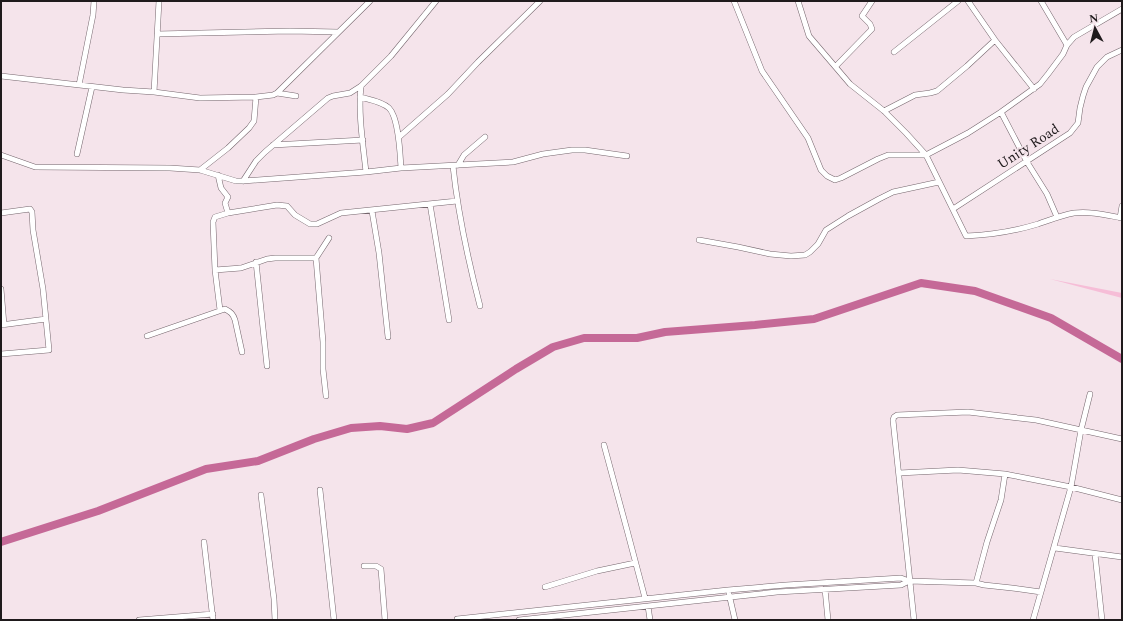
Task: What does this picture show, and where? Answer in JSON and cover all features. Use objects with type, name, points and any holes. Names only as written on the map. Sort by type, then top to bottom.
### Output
[{"type":"street","points":[[79,85],[93,15],[94,1]]},
{"type":"street","points":[[154,92],[159,1]]},
{"type":"street","points":[[277,93],[370,1]]},
{"type":"street","points":[[243,181],[256,161],[328,98],[350,92],[361,86],[391,56],[436,1]]},
{"type":"street","points":[[399,137],[448,94],[540,1]]},
{"type":"street","points":[[734,1],[762,71],[808,138],[821,170],[827,176],[835,180],[888,155],[926,155],[968,133],[1001,112],[1040,84],[1074,37],[1122,8]]},
{"type":"street","points":[[798,1],[809,36],[850,84],[884,111],[926,155],[966,236],[980,236],[1009,232],[1073,213],[1107,215],[1121,218],[1122,206]]},
{"type":"street","points":[[836,66],[872,29],[870,24],[862,16],[872,1]]},
{"type":"street","points":[[894,52],[958,1]]},
{"type":"street","points":[[968,1],[995,40],[1034,89]]},
{"type":"street","points":[[1041,1],[1067,45]]},
{"type":"street","points":[[157,34],[290,31],[338,32]]},
{"type":"street","points":[[884,111],[915,95],[937,91],[995,40]]},
{"type":"street","name":"Unity Road","points":[[952,210],[1070,133],[1078,123],[1080,108],[1086,87],[1097,67],[1106,57],[1122,50]]},
{"type":"street","points":[[1,76],[200,98],[256,97],[277,93],[296,96]]},
{"type":"street","points":[[361,86],[360,97],[366,172]]},
{"type":"street","points":[[77,154],[92,87]]},
{"type":"street","points":[[200,170],[228,148],[249,128],[254,121],[256,97]]},
{"type":"street","points":[[360,97],[379,102],[390,109],[393,113],[399,137],[401,168]]},
{"type":"street","points":[[1001,112],[1027,162],[1047,194],[1057,217]]},
{"type":"street","points":[[480,306],[467,254],[457,201],[455,165],[464,155],[486,137]]},
{"type":"street","points":[[273,145],[363,140]]},
{"type":"street","points":[[1,155],[35,167],[170,168],[200,170],[236,181],[366,172],[401,168],[513,162],[543,154],[572,150],[585,150],[627,156]]},
{"type":"street","points":[[218,175],[221,188],[228,197],[225,204],[228,213]]},
{"type":"street","points":[[699,240],[770,254],[791,256],[805,255],[818,244],[826,230],[879,199],[893,192],[939,182]]},
{"type":"street","points":[[220,310],[215,270],[213,219],[215,217],[228,213],[277,205],[287,206],[295,215],[310,224],[317,224],[341,214],[457,201]]},
{"type":"street","points":[[430,204],[449,320]]},
{"type":"street","points":[[1,213],[30,209],[32,212],[33,230],[43,289],[49,350],[1,354]]},
{"type":"street","points":[[372,211],[379,252],[388,337]]},
{"type":"street","points":[[326,396],[316,258],[329,238]]},
{"type":"street","points":[[215,270],[241,268],[267,259],[316,258]]},
{"type":"street","points":[[256,262],[267,366]]},
{"type":"street","points":[[1,289],[3,325],[46,318]]},
{"type":"street","points":[[147,336],[225,309],[230,311],[233,315],[237,326],[242,352]]},
{"type":"street","points":[[1034,620],[1071,487],[1081,430],[1090,394]]},
{"type":"street","points":[[914,620],[893,420],[894,417],[897,415],[968,412],[1036,420],[1122,439]]},
{"type":"street","points":[[604,445],[645,598]]},
{"type":"street","points":[[899,473],[958,470],[1004,474],[1071,487],[1122,500]]},
{"type":"street","points":[[976,583],[987,542],[1001,500],[1004,474]]},
{"type":"street","points":[[320,490],[334,620]]},
{"type":"street","points":[[261,495],[274,599],[275,620]]},
{"type":"street","points":[[204,542],[214,620]]},
{"type":"street","points":[[1054,548],[1122,557]]},
{"type":"street","points":[[1095,554],[1102,620]]},
{"type":"street","points":[[545,587],[597,571],[635,563]]},
{"type":"street","points":[[364,566],[376,566],[381,569],[385,620]]},
{"type":"street","points":[[457,619],[728,590],[901,578],[909,581],[976,583],[1041,592]]},
{"type":"street","points":[[519,620],[731,597],[825,589],[901,585],[909,581]]},
{"type":"street","points":[[825,589],[828,620]]},
{"type":"street","points":[[728,590],[731,597],[735,620]]},
{"type":"street","points":[[648,606],[650,620]]},
{"type":"street","points":[[139,620],[213,614]]},
{"type":"shaded area","points":[[1050,279],[1122,293],[1122,298]]},
{"type":"waterway","points":[[1,542],[98,511],[206,469],[258,461],[314,439],[351,428],[380,426],[407,429],[433,423],[516,369],[553,347],[584,338],[637,338],[665,332],[814,319],[921,283],[975,291],[1051,318],[1122,359]]}]
